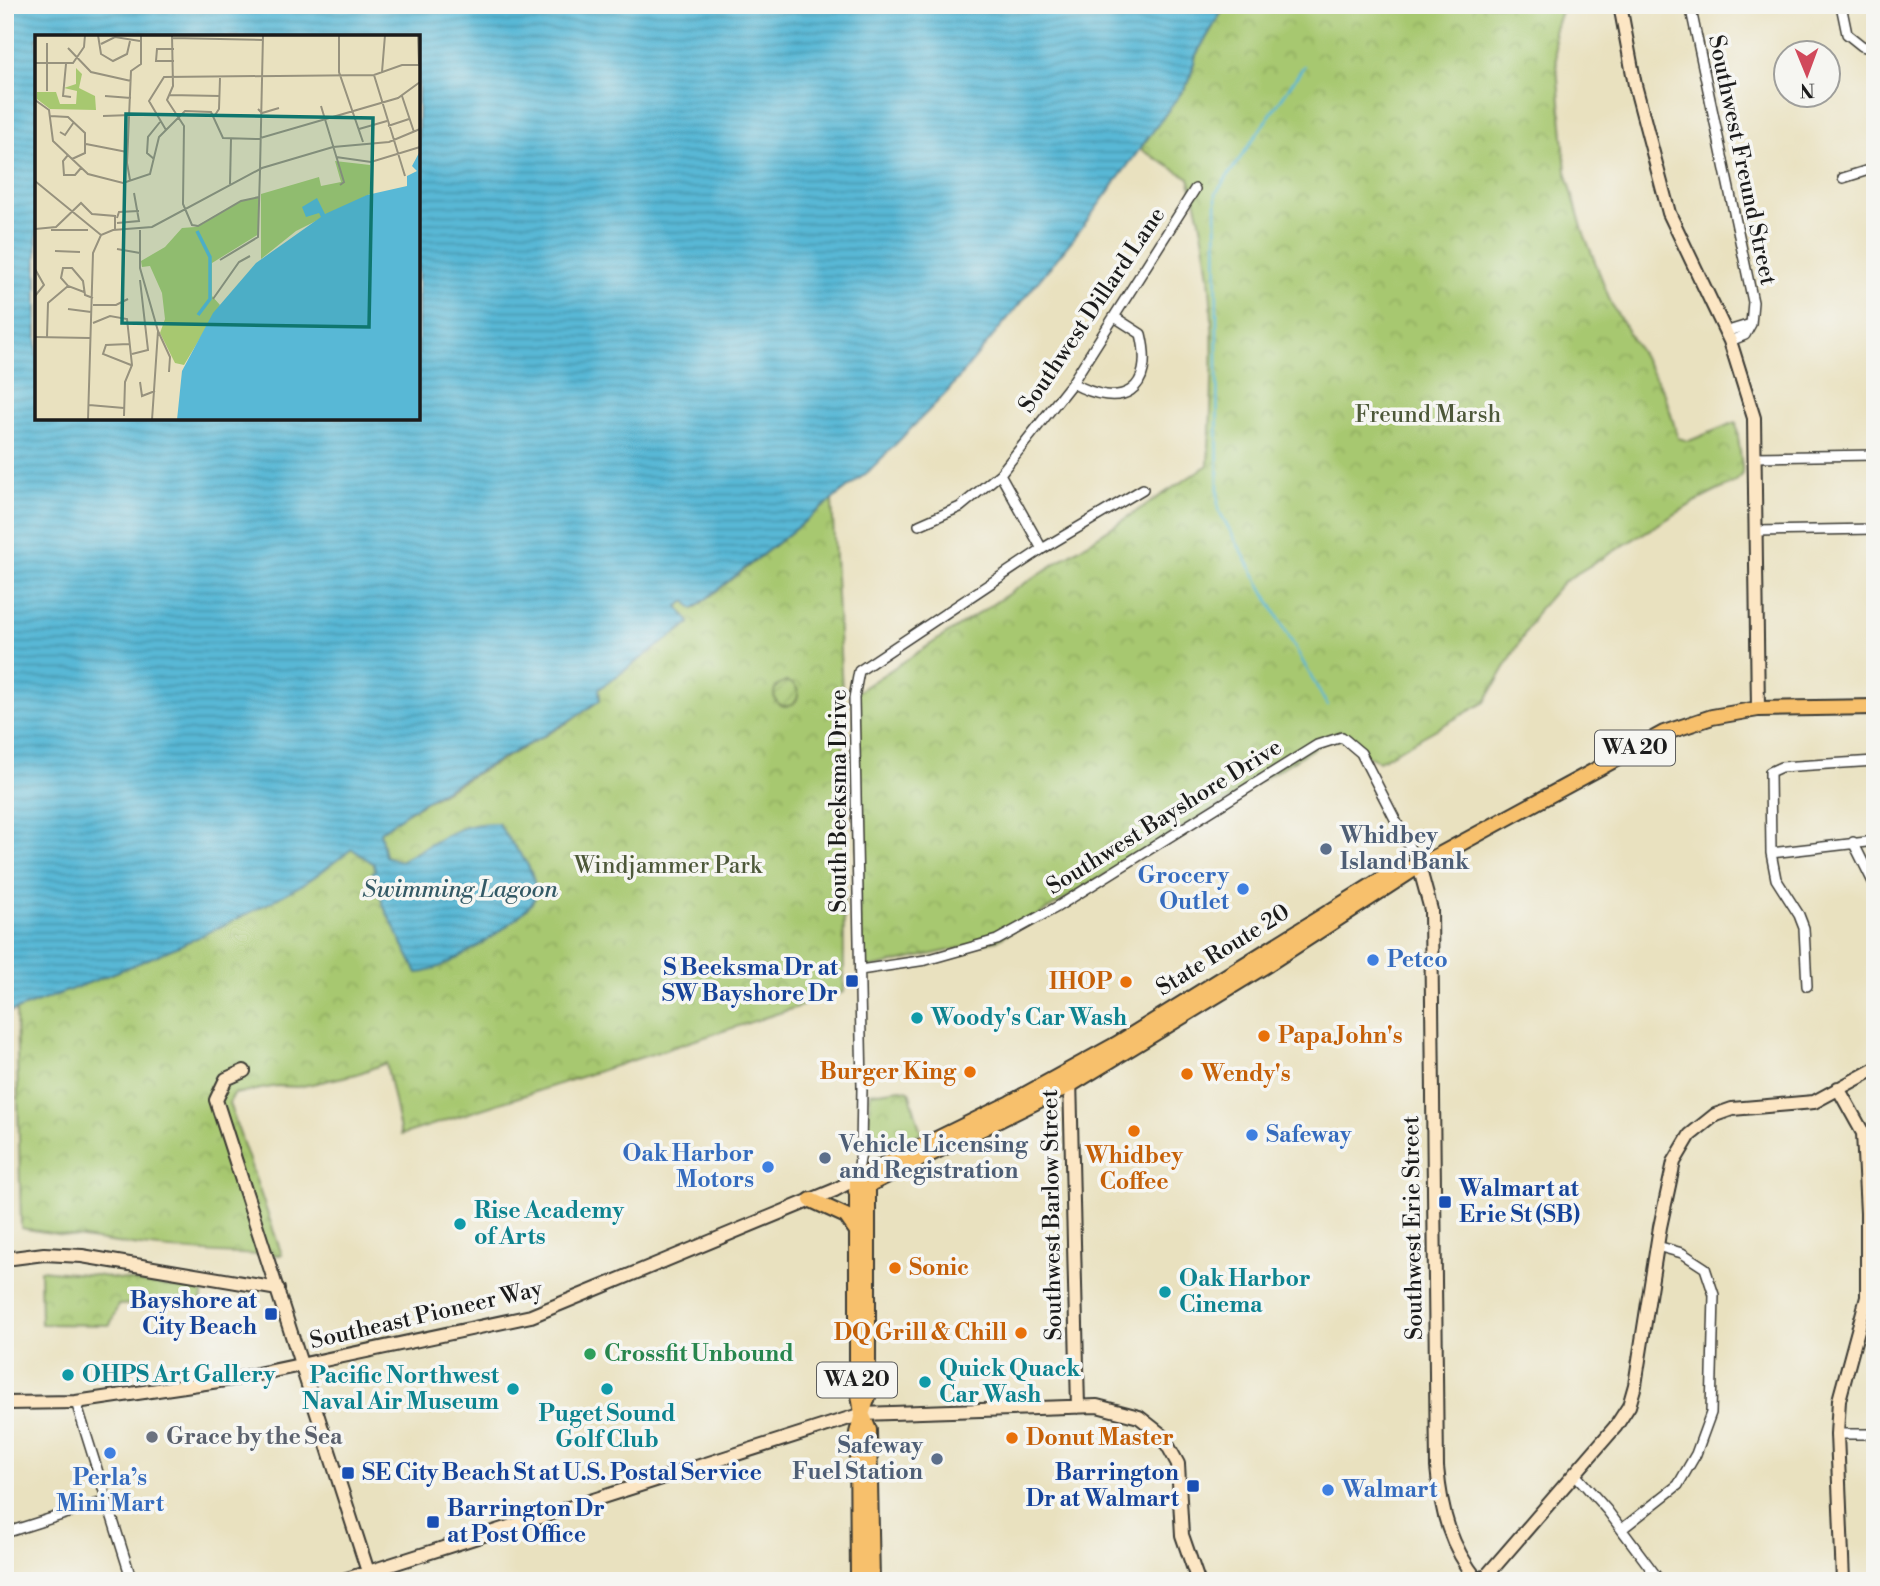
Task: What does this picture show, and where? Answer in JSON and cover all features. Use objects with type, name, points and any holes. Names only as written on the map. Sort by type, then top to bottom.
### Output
[{"type":"main road","name":"State Route 20","points":[[1070,1085],[1268,964],[1419,866],[1664,733],[1712,717],[1758,709],[1875,707]]},
{"type":"main road","name":"State Route 20","points":[[862,1182],[1076,1066],[1384,878],[1419,866]]},
{"type":"main road","name":"WA 20","points":[[862,1182],[1070,1085]]},
{"type":"main road","name":"WA 20","points":[[862,1182],[856,1230],[857,1382],[862,1414],[869,1430],[872,1581]]},
{"type":"main road","name":"WA 20","points":[[858,1581],[857,1433],[868,1397],[862,1182]]},
{"type":"main road","points":[[811,1200],[846,1216],[856,1230]]},
{"type":"street","points":[[1620,5],[1635,85],[1669,214],[1728,336],[1754,418],[1758,709]]},
{"type":"street","name":"Southwest Freund Street","points":[[1690,5],[1753,302],[1751,324],[1728,336]]},
{"type":"street","points":[[1841,5],[1847,34],[1862,47],[1875,50]]},
{"type":"street","points":[[1843,178],[1875,168]]},
{"type":"street","name":"Southwest Dillard Lane","points":[[919,524],[960,507],[1000,474],[1072,383],[1116,318],[1195,189]]},
{"type":"street","points":[[1072,383],[1093,394],[1112,396],[1138,387],[1147,359],[1141,334],[1116,318]]},
{"type":"street","points":[[1756,457],[1875,455]]},
{"type":"street","points":[[1000,474],[1042,549],[1143,489]]},
{"type":"street","points":[[1756,531],[1875,529]]},
{"type":"street","name":"South Beeksma Drive","points":[[862,1182],[854,698],[859,671],[1042,549]]},
{"type":"street","name":"Southwest Bayshore Drive","points":[[860,970],[926,960],[997,940],[1057,907],[1317,745],[1342,737],[1361,752],[1419,866]]},
{"type":"street","points":[[1807,986],[1804,928],[1799,915],[1776,880],[1771,853],[1770,772],[1781,767],[1875,761]]},
{"type":"street","points":[[1771,853],[1875,841]]},
{"type":"street","points":[[1853,842],[1875,886]]},
{"type":"street","name":"Southwest Erie Street","points":[[1419,866],[1431,910],[1437,1468],[1446,1527],[1458,1554],[1480,1581]]},
{"type":"street","name":"Southwest Barlow Street","points":[[1076,1066],[1070,1085],[1078,1406]]},
{"type":"street","points":[[1480,1581],[1623,1416],[1633,1395],[1657,1246],[1674,1163],[1681,1148],[1702,1124],[1732,1109],[1814,1102],[1875,1069]]},
{"type":"street","points":[[244,1071],[226,1079],[216,1100],[370,1576]]},
{"type":"street","points":[[1838,1088],[1863,1133],[1870,1176],[1871,1297],[1839,1400],[1837,1434],[1843,1580],[1875,1579]]},
{"type":"street","name":"Southeast Pioneer Way","points":[[5,1403],[76,1402],[239,1378],[547,1311],[835,1190],[862,1182]]},
{"type":"street","points":[[1622,1529],[1678,1485],[1696,1454],[1711,1413],[1714,1295],[1704,1268],[1682,1253],[1657,1246]]},
{"type":"street","points":[[5,1259],[44,1254],[82,1256],[278,1289]]},
{"type":"street","points":[[76,1402],[132,1581]]},
{"type":"street","points":[[340,1581],[370,1576],[862,1414],[1078,1406],[1125,1412],[1152,1425],[1162,1435],[1178,1464],[1182,1535],[1198,1581]]},
{"type":"street","points":[[1837,1434],[1875,1434]]},
{"type":"street","points":[[1574,1473],[1622,1529],[1660,1581]]},
{"type":"street","points":[[5,1533],[106,1501]]},
{"type":"green space","name":"Freund Marsh","points":[[1226,5],[1563,5],[1554,32],[1566,171],[1583,231],[1612,305],[1665,394],[1678,438],[1689,441],[1736,422],[1743,474],[1735,482],[1697,501],[1563,582],[1539,609],[1485,702],[1379,761],[1361,753],[1351,741],[1329,739],[997,940],[860,970],[855,693],[1208,465],[1212,320],[1210,285],[1199,214],[1189,178],[1140,149],[1189,82],[1196,55]]},
{"type":"green space","name":"Windjammer Park","points":[[832,500],[843,710],[844,992],[401,1135],[386,1063],[357,1074],[298,1087],[277,1086],[234,1094],[229,1103],[282,1255],[151,1247],[21,1228],[16,1010],[113,973],[230,921],[424,803],[571,721],[600,700],[599,689],[690,623],[678,606],[686,601],[694,609]]},
{"type":"green space","points":[[786,682],[797,689],[798,694],[791,705],[786,706],[775,699],[774,694],[781,683]]},
{"type":"green space","points":[[901,1089],[909,1091],[921,1133],[886,1151],[878,1147],[870,1134],[870,1093]]},
{"type":"green space","points":[[40,1270],[95,1275],[203,1292],[201,1301],[118,1305],[110,1325],[41,1324]]},
{"type":"water","name":"Swimming Lagoon","points":[[5,5],[1226,5],[1196,55],[1189,82],[1078,233],[948,391],[869,471],[693,609],[686,601],[678,606],[690,623],[599,689],[600,700],[546,734],[433,796],[380,832],[385,856],[400,861],[458,830],[483,823],[498,823],[532,875],[535,898],[528,908],[499,932],[462,956],[429,971],[417,973],[384,907],[372,873],[375,870],[374,864],[352,849],[307,882],[265,905],[193,940],[5,1014]]},
{"type":"waterway","points":[[1304,66],[1216,193],[1218,509],[1327,705]]},
{"type":"place","name":"Whidbey Island Bank","points":[[1326,849]]},
{"type":"place","name":"Grocery Outlet","points":[[1243,889]]},
{"type":"place","name":"Petco","points":[[1373,960]]},
{"type":"place","name":"S Beeksma Dr at SW Bayshore Dr","points":[[852,981]]},
{"type":"place","name":"IHOP","points":[[1126,982]]},
{"type":"place","name":"Woody's Car Wash","points":[[917,1018]]},
{"type":"place","name":"Papa John's","points":[[1264,1036]]},
{"type":"place","name":"Burger King","points":[[970,1072]]},
{"type":"place","name":"Wendy's","points":[[1187,1074]]},
{"type":"place","name":"Whidbey Coffee","points":[[1134,1131]]},
{"type":"place","name":"Safeway","points":[[1252,1135]]},
{"type":"place","name":"Vehicle Licensing and Registration","points":[[825,1158]]},
{"type":"place","name":"Oak Harbor Motors","points":[[768,1167]]},
{"type":"place","name":"Walmart at Erie St (SB)","points":[[1445,1202]]},
{"type":"place","name":"Rise Academy of Arts","points":[[460,1224]]},
{"type":"place","name":"Sonic","points":[[895,1268]]},
{"type":"place","name":"Oak Harbor Cinema","points":[[1165,1292]]},
{"type":"place","name":"Bayshore at City Beach","points":[[271,1314]]},
{"type":"place","name":"DQ Grill & Chill","points":[[1021,1333]]},
{"type":"place","name":"Crossfit Unbound","points":[[590,1354]]},
{"type":"place","name":"OHPS Art Gallery","points":[[68,1375]]},
{"type":"place","name":"Quick Quack Car Wash","points":[[925,1382]]},
{"type":"place","name":"Pacific Northwest Naval Air Museum","points":[[513,1389]]},
{"type":"place","name":"Puget Sound Golf Club","points":[[607,1389]]},
{"type":"place","name":"Grace by the Sea","points":[[152,1437]]},
{"type":"place","name":"Donut Master","points":[[1012,1438]]},
{"type":"place","name":"Perla’s Mini Mart","points":[[110,1453]]},
{"type":"place","name":"Safeway Fuel Station","points":[[937,1459]]},
{"type":"place","name":"SE City Beach St at U.S. Postal Service","points":[[348,1473]]},
{"type":"place","name":"Barrington Dr at Walmart","points":[[1193,1486]]},
{"type":"place","name":"Walmart","points":[[1328,1490]]},
{"type":"place","name":"Barrington Dr at Post Office","points":[[433,1522]]}]
